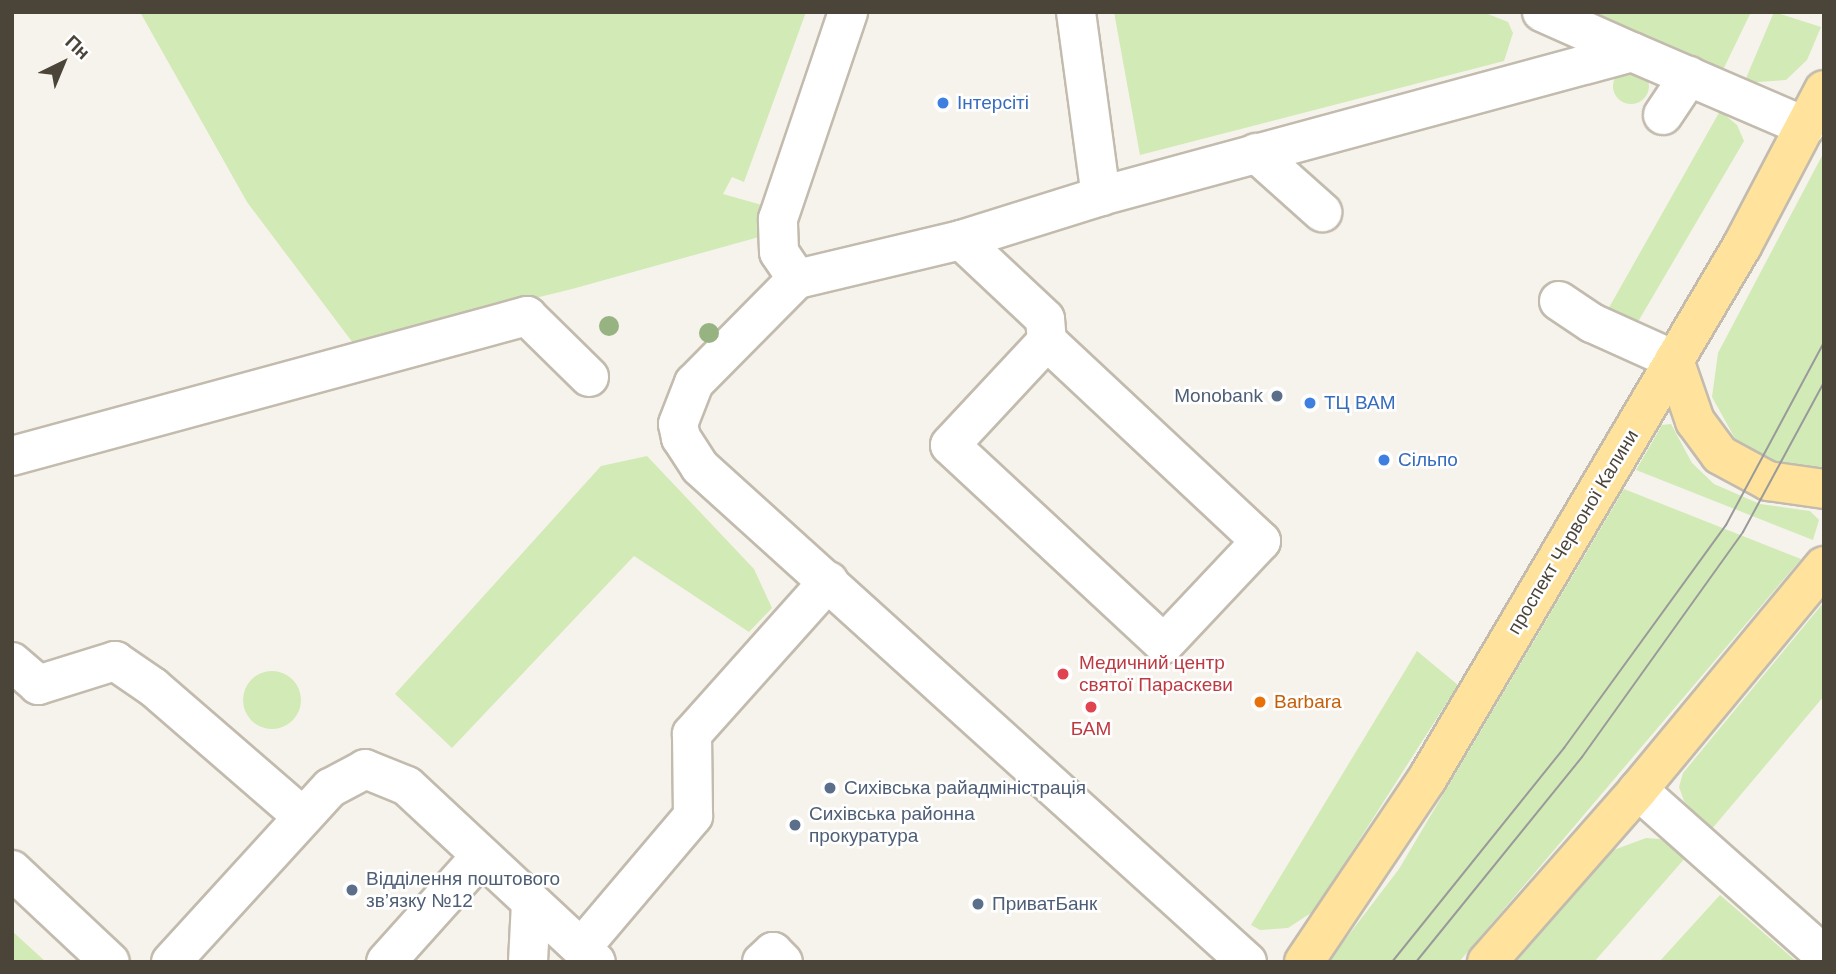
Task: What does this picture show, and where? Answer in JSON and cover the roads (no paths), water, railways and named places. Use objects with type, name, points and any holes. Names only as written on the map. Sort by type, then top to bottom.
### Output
[{"type":"main road","name":"проспект Червоної Калини","points":[[1304,962],[1427,779],[1674,360],[1806,127],[1824,90]]},
{"type":"main road","points":[[1674,360],[1695,421],[1720,455],[1768,481],[1824,489]]},
{"type":"main road","points":[[1487,962],[1637,790],[1824,566]]},
{"type":"street","points":[[797,279],[779,252],[778,219],[848,12]]},
{"type":"street","points":[[1076,12],[1101,196]]},
{"type":"street","points":[[1542,12],[1806,127]]},
{"type":"street","points":[[1247,962],[700,467],[684,445],[678,424],[694,383],[797,279],[961,240],[1101,196],[1632,52]]},
{"type":"street","points":[[1663,115],[1689,76]]},
{"type":"street","points":[[1256,153],[1322,212]]},
{"type":"street","points":[[961,240],[1045,320],[1047,341],[1261,541],[1164,645],[950,445],[1047,341]]},
{"type":"street","points":[[1559,301],[1592,323],[1674,360]]},
{"type":"street","points":[[12,456],[527,316],[589,377]]},
{"type":"street","points":[[171,962],[330,788],[365,769],[407,786],[589,954],[693,816],[692,734],[829,581]]},
{"type":"street","points":[[12,662],[38,685],[115,661],[153,687],[303,817]]},
{"type":"street","points":[[1637,790],[1824,955]]},
{"type":"street","points":[[386,962],[481,856]]},
{"type":"street","points":[[12,870],[110,962]]},
{"type":"street","points":[[528,962],[531,903]]},
{"type":"street","points":[[762,962],[773,952],[783,962]]},
{"type":"tram line","points":[[1392,962],[1564,748],[1726,525],[1824,342]]},
{"type":"tram line","points":[[1416,962],[1582,757],[1743,532],[1824,382]]},
{"type":"place","name":"Інтерсіті","points":[[943,103]]},
{"type":"place","name":"Monobank","points":[[1277,396]]},
{"type":"place","name":"ТЦ ВАМ","points":[[1310,403]]},
{"type":"place","name":"Сільпо","points":[[1384,460]]},
{"type":"place","name":"Медичний центр святої Параскеви","points":[[1063,674]]},
{"type":"place","name":"Barbara","points":[[1260,702]]},
{"type":"place","name":"БАМ","points":[[1091,707]]},
{"type":"place","name":"Сихівська райадміністрація","points":[[830,788]]},
{"type":"place","name":"Сихівська районна прокуратура","points":[[795,825]]},
{"type":"place","name":"Відділення поштового зв’язку №12","points":[[352,890]]},
{"type":"place","name":"ПриватБанк","points":[[978,904]]}]
